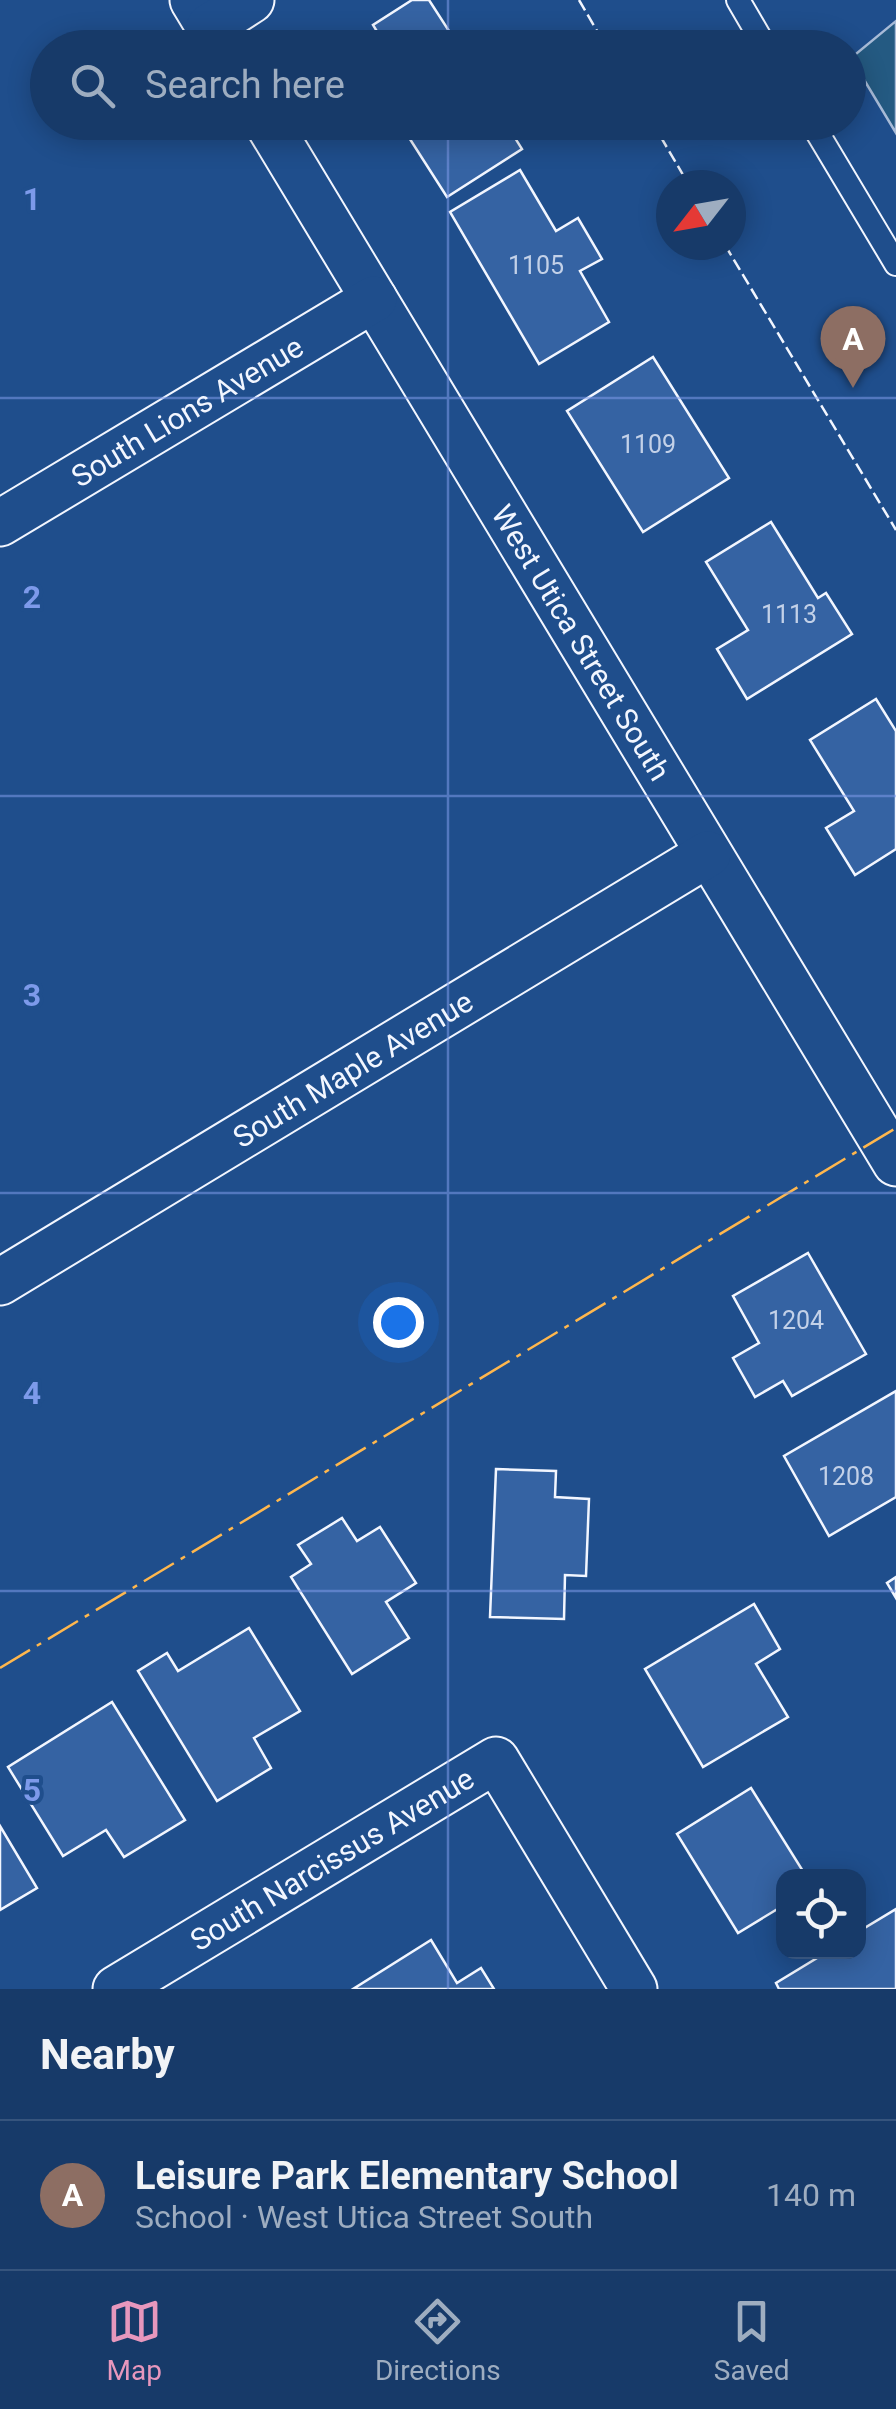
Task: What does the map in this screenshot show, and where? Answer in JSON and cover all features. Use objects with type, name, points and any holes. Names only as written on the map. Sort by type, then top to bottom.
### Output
[{"type":"street","points":[[208,25],[251,0]]},
{"type":"street","name":"West Utica Street South","points":[[278,140],[896,1164]]},
{"type":"street","name":"South Lions Avenue","points":[[0,523],[374,299]]},
{"type":"street","name":"South Maple Avenue","points":[[0,1282],[708,854]]},
{"type":"street","name":"South Narcissus Avenue","points":[[116,1989],[496,1760],[634,1989]]},
{"type":"lane","points":[[738,0],[756,30]]},
{"type":"lane","points":[[822,140],[896,264]]},
{"type":"shaded area","points":[[896,21],[896,133],[866,83],[866,46]]},
{"type":"building","points":[[412,0],[429,0],[448,30],[376,30],[373,25]]},
{"type":"building","points":[[411,140],[516,140],[522,149],[447,197]]},
{"type":"building","points":[[520,170],[556,231],[578,218],[602,259],[580,271],[609,322],[539,364],[450,212]]},
{"type":"building","points":[[653,357],[729,478],[643,532],[567,411]]},
{"type":"building","points":[[771,522],[818,598],[826,593],[852,634],[747,699],[717,649],[748,630],[706,562]]},
{"type":"building","points":[[876,699],[896,731],[896,849],[855,875],[826,828],[854,811],[810,740]]},
{"type":"building","points":[[808,1253],[866,1354],[792,1396],[783,1381],[755,1397],[733,1358],[759,1343],[733,1296]]},
{"type":"building","points":[[896,1391],[896,1497],[829,1536],[784,1456]]},
{"type":"building","points":[[496,1469],[556,1471],[555,1497],[589,1499],[586,1576],[565,1575],[564,1619],[490,1617]]},
{"type":"building","points":[[342,1518],[357,1541],[380,1527],[416,1583],[386,1602],[409,1638],[352,1674],[291,1577],[311,1564],[298,1545]]},
{"type":"building","points":[[896,1577],[896,1598],[887,1583]]},
{"type":"building","points":[[754,1604],[780,1649],[756,1664],[788,1717],[703,1767],[645,1669]]},
{"type":"building","points":[[249,1628],[300,1711],[254,1738],[271,1768],[217,1801],[138,1671],[167,1653],[178,1671]]},
{"type":"building","points":[[112,1702],[185,1820],[124,1857],[106,1830],[63,1856],[8,1767]]},
{"type":"building","points":[[751,1788],[802,1869],[776,1869],[776,1910],[738,1933],[677,1834]]},
{"type":"building","points":[[0,1826],[37,1888],[0,1910]]},
{"type":"building","points":[[896,1909],[896,1989],[779,1989],[776,1983],[815,1959],[866,1959],[866,1927]]},
{"type":"building","points":[[431,1940],[457,1983],[481,1968],[494,1989],[353,1989]]},
{"type":"fence","points":[[579,0],[596,30]]},
{"type":"fence","points":[[663,140],[680,170]]},
{"type":"fence","points":[[734,260],[896,530]]},
{"type":"power","points":[[0,1668],[896,1128]]},
{"type":"place","name":"Leisure Park Elementary School","points":[[853,388]]}]
